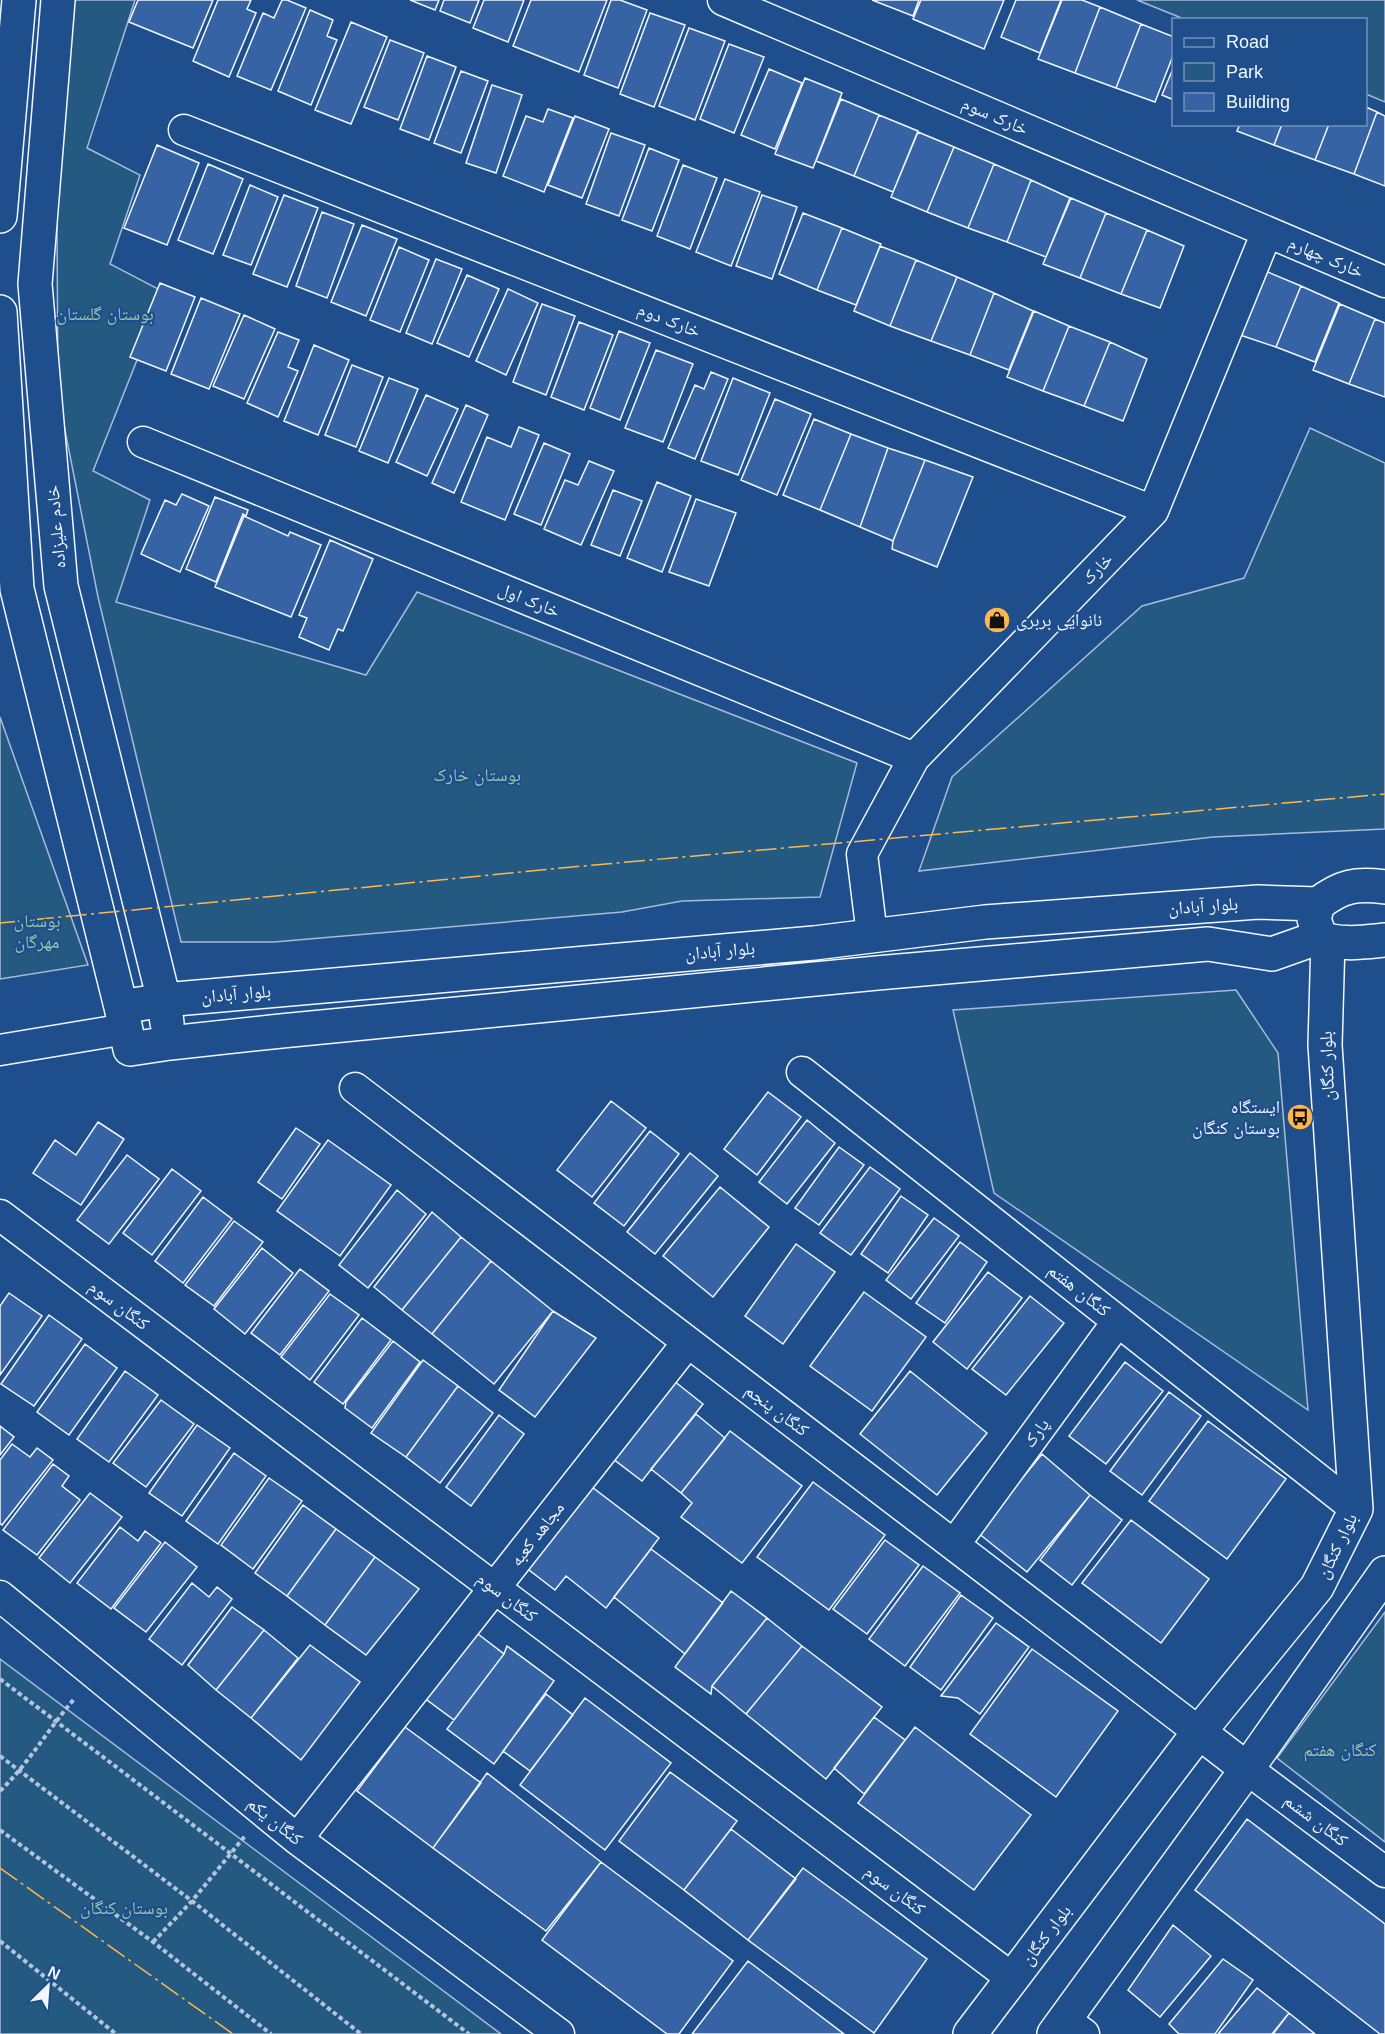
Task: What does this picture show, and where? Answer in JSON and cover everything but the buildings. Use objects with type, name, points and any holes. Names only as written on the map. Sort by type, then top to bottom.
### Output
[{"type":"main road","points":[[0,216],[19,0]]},
{"type":"main road","name":"خادم علیزاده","points":[[58,0],[35,284],[61,586],[164,1000],[170,1043]]},
{"type":"main road","points":[[0,312],[17,589],[126,1028]]},
{"type":"main road","points":[[1318,904],[1335,891],[1371,885],[1385,887]]},
{"type":"main road","name":"بلوار آبادان","points":[[126,1028],[164,1000],[813,943],[985,922],[1258,902],[1318,904]]},
{"type":"main road","name":"بلوار کنگان","points":[[970,2034],[1198,1732],[1317,1587],[1356,1509],[1325,1046],[1324,939],[1314,919],[1318,904]]},
{"type":"main road","points":[[872,935],[877,973]]},
{"type":"main road","points":[[1324,939],[1357,942],[1385,940]]},
{"type":"main road","name":"بلوار آبادان","points":[[126,1028],[170,1043],[877,973],[1208,944],[1272,954],[1324,939]]},
{"type":"main road","points":[[1068,2029],[1385,1573]]},
{"type":"main road","points":[[1198,1732],[1247,1769]]},
{"type":"street","name":"خارک سوم","points":[[723,0],[1267,232]]},
{"type":"street","name":"خارک دوم","points":[[184,130],[1153,511]]},
{"type":"street","name":"خارک چهارم","points":[[1267,232],[1385,282]]},
{"type":"street","name":"خارک","points":[[872,935],[862,854],[914,758],[1153,511],[1267,232]]},
{"type":"street","name":"خارک اول","points":[[143,442],[914,758]]},
{"type":"street","points":[[0,1050],[126,1028]]},
{"type":"street","name":"کنگان هفتم","points":[[802,1072],[1356,1509]]},
{"type":"street","name":"کنگان پنجم","points":[[355,1088],[1198,1732]]},
{"type":"street","name":"کنگان سوم","points":[[0,1215],[1013,1979]]},
{"type":"street","name":"پارک","points":[[954,1545],[1118,1321]]},
{"type":"street","name":"مجاهد کعبه","points":[[297,1839],[688,1342]]},
{"type":"street","name":"کنگان یکم","points":[[0,1596],[297,1839],[559,2034]]},
{"type":"street","name":"کنگان ششم","points":[[1247,1769],[1385,1872]]},
{"type":"path","points":[[0,1791],[20,1771],[56,1721],[95,1674]]},
{"type":"path","points":[[0,1679],[469,2034]]},
{"type":"path","points":[[0,1756],[192,1901],[361,2034]]},
{"type":"path","points":[[153,1942],[192,1901],[265,1813]]},
{"type":"path","points":[[0,1830],[153,1942],[271,2034]]},
{"type":"path","points":[[0,1941],[116,2034]]},
{"type":"green space","name":"بوستان خارک","points":[[68,0],[135,0],[87,148],[140,175],[110,264],[164,292],[93,471],[150,500],[116,602],[366,675],[417,592],[857,763],[820,897],[682,901],[622,912],[274,942],[181,942],[98,597],[58,395],[57,222]]},
{"type":"green space","points":[[1137,0],[1385,0],[1385,102],[1367,94],[1367,18],[1182,18]]},
{"type":"green space","points":[[1310,428],[1385,463],[1385,829],[1213,837],[919,871],[952,777],[1142,606],[1244,578]]},
{"type":"green space","name":"بوستان مهرگان","points":[[0,717],[88,965],[0,979]]},
{"type":"green space","points":[[1236,990],[1278,1053],[1308,1410],[994,1193],[953,1010]]},
{"type":"green space","name":"کنگان هفتم","points":[[1385,1612],[1385,1842],[1277,1758]]},
{"type":"green space","name":"بوستان کنگان","points":[[0,1659],[501,2034],[0,2034]]},
{"type":"power","points":[[0,923],[572,867],[1385,794]]},
{"type":"power","points":[[0,1868],[233,2034]]},
{"type":"place","name":"نانوایی بربری","points":[[997,620]]},
{"type":"place","name":"ایستگاه بوستان کنگان","points":[[1300,1117]]},
{"type":"park label","name":"بوستان گلستان","points":[[105,314]]}]
